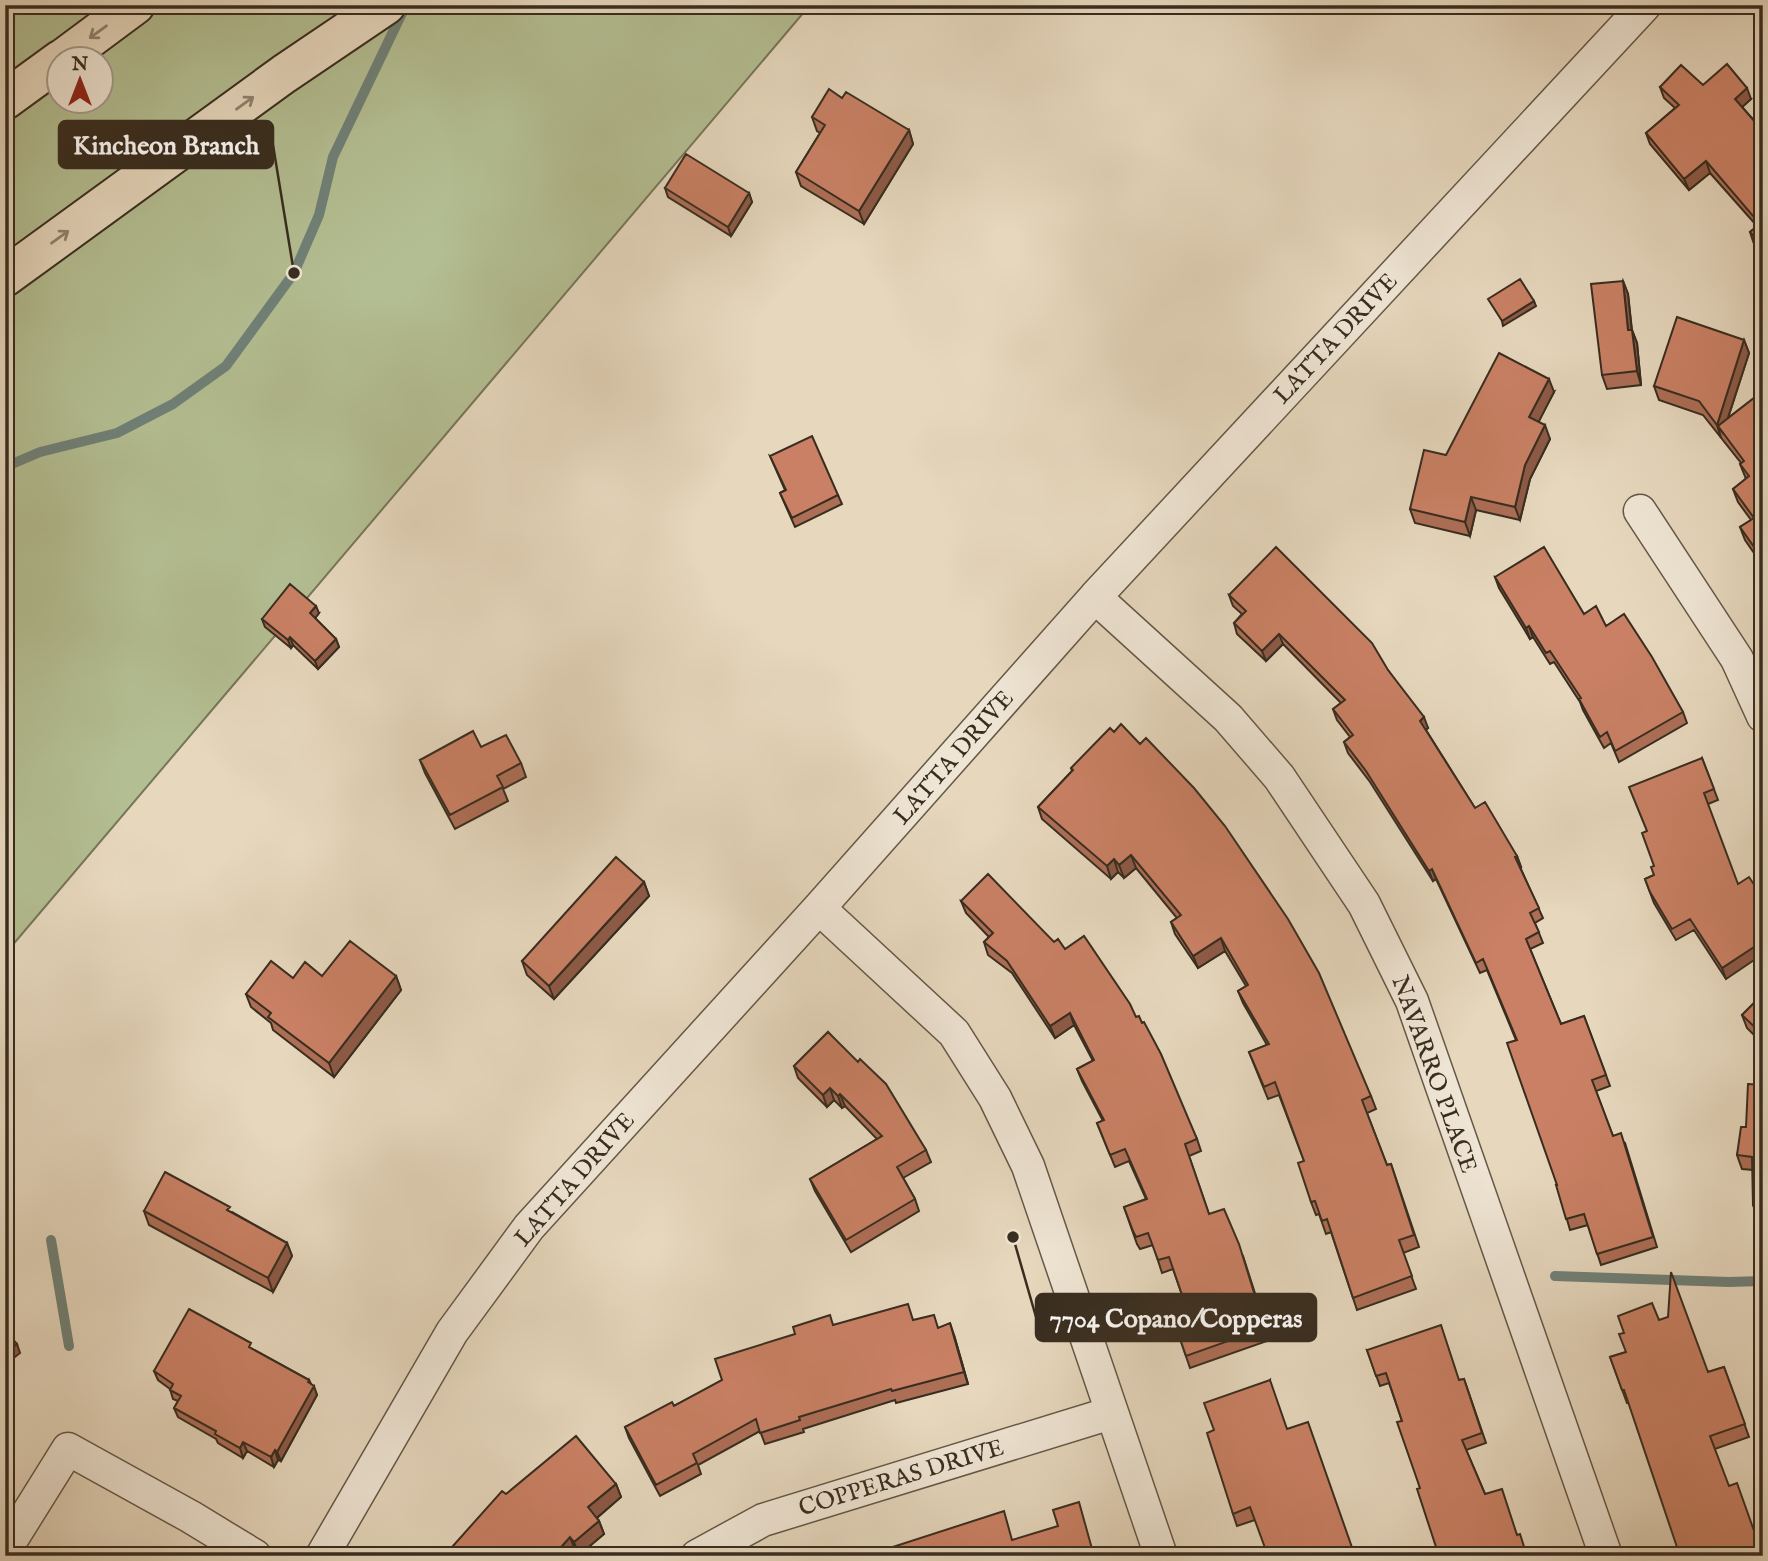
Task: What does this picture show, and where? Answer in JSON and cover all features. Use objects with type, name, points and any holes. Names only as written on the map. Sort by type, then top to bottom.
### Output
[{"type":"highway","points":[[79,46],[135,5]]},
{"type":"highway","points":[[5,277],[284,74],[386,5]]},
{"type":"highway","points":[[5,100],[46,70]]},
{"type":"street","name":"LATTA DRIVE","points":[[322,1556],[452,1332],[529,1227],[819,908],[1095,597],[1645,5]]},
{"type":"street","points":[[1640,511],[1737,659],[1763,716]]},
{"type":"street","name":"NAVARRO PLACE","points":[[1095,597],[1228,718],[1279,777],[1364,904],[1412,1002],[1606,1556]]},
{"type":"street","points":[[819,908],[954,1033],[995,1098],[1028,1166],[1161,1556]]},
{"type":"street","name":"COPPERAS DRIVE","points":[[697,1556],[763,1520],[1111,1413]]},
{"type":"street","points":[[5,1550],[68,1448],[255,1556]]},
{"type":"green space","points":[[5,5],[810,5],[5,954]]},
{"type":"building","points":[[1727,64],[1747,88],[1735,99],[1763,131],[1763,247],[1750,232],[1760,224],[1706,161],[1684,179],[1646,133],[1679,105],[1660,87],[1681,65],[1703,85]]},
{"type":"building","points":[[829,89],[842,98],[846,92],[909,130],[859,211],[796,172],[825,125],[812,117]]},
{"type":"building","points":[[686,154],[749,193],[728,227],[665,188]]},
{"type":"building","points":[[1520,279],[1534,301],[1502,321],[1488,299]]},
{"type":"building","points":[[1623,281],[1628,330],[1632,330],[1637,371],[1602,375],[1591,284]]},
{"type":"building","points":[[1677,317],[1744,340],[1717,425],[1699,401],[1654,386]]},
{"type":"building","points":[[1499,353],[1549,379],[1529,417],[1545,425],[1525,465],[1515,507],[1471,497],[1465,522],[1410,509],[1424,450],[1446,455]]},
{"type":"building","points":[[1763,391],[1763,551],[1759,554],[1740,527],[1754,518],[1733,489],[1749,476],[1740,464],[1744,461],[1718,426]]},
{"type":"building","points":[[812,436],[838,495],[792,518],[780,493],[786,490],[770,456]]},
{"type":"building","points":[[1276,547],[1372,643],[1388,670],[1424,717],[1420,721],[1475,808],[1485,802],[1517,856],[1515,857],[1539,908],[1530,913],[1539,932],[1526,939],[1561,1024],[1584,1016],[1606,1075],[1592,1080],[1613,1136],[1621,1133],[1653,1237],[1597,1254],[1584,1214],[1566,1219],[1557,1185],[1507,1043],[1517,1040],[1483,959],[1476,963],[1432,869],[1429,871],[1366,771],[1344,742],[1353,735],[1333,709],[1345,700],[1279,634],[1262,651],[1234,623],[1246,611],[1229,595]]},
{"type":"building","points":[[1544,547],[1584,614],[1596,606],[1606,626],[1624,614],[1683,712],[1615,751],[1607,732],[1600,737],[1579,699],[1581,698],[1550,651],[1546,653],[1529,626],[1526,628],[1495,577]]},
{"type":"building","points":[[290,584],[316,606],[310,613],[336,639],[315,661],[290,637],[288,640],[262,619]]},
{"type":"building","points":[[1121,724],[1140,744],[1146,738],[1194,788],[1225,826],[1288,919],[1319,973],[1371,1096],[1362,1100],[1387,1165],[1391,1164],[1414,1235],[1399,1240],[1412,1276],[1353,1298],[1327,1219],[1322,1221],[1315,1201],[1311,1202],[1298,1163],[1304,1161],[1275,1082],[1264,1087],[1249,1052],[1269,1044],[1238,991],[1248,985],[1221,938],[1193,956],[1171,922],[1181,915],[1131,855],[1119,865],[1114,859],[1107,866],[1038,807],[1110,728],[1114,732]]},
{"type":"building","points":[[473,731],[481,747],[506,735],[521,763],[497,776],[503,787],[450,815],[420,760]]},
{"type":"building","points":[[1702,758],[1714,789],[1704,793],[1738,884],[1749,877],[1763,898],[1763,941],[1722,968],[1690,919],[1672,929],[1650,892],[1645,879],[1654,875],[1651,867],[1654,866],[1642,833],[1647,831],[1629,787]]},
{"type":"building","points":[[616,857],[644,882],[549,986],[522,961]]},
{"type":"building","points":[[988,874],[1054,942],[1058,939],[1065,949],[1084,936],[1136,1017],[1139,1016],[1142,1023],[1144,1022],[1161,1054],[1197,1139],[1185,1144],[1209,1214],[1224,1209],[1239,1244],[1265,1328],[1186,1356],[1175,1324],[1190,1318],[1169,1257],[1158,1260],[1148,1233],[1136,1237],[1124,1207],[1147,1199],[1125,1149],[1110,1155],[1097,1123],[1104,1120],[1077,1069],[1094,1060],[1070,1013],[1050,1026],[1007,961],[984,942],[993,933],[961,901]]},
{"type":"building","points":[[350,941],[396,976],[329,1063],[268,1017],[271,1013],[246,994],[271,961],[293,978],[305,962],[322,976]]},
{"type":"building","points":[[1763,994],[1763,1035],[1742,1015]]},
{"type":"building","points":[[828,1032],[858,1062],[860,1059],[886,1084],[926,1150],[897,1167],[915,1199],[846,1240],[810,1179],[882,1136],[840,1094],[838,1096],[830,1088],[823,1095],[794,1066]]},
{"type":"building","points":[[1748,1084],[1763,1085],[1763,1243],[1762,1225],[1756,1225],[1756,1205],[1753,1205],[1752,1157],[1737,1155],[1741,1127],[1746,1127]]},
{"type":"building","points":[[165,1172],[230,1207],[227,1210],[287,1243],[268,1278],[144,1211]]},
{"type":"building","points":[[1671,1272],[1708,1372],[1724,1367],[1745,1424],[1710,1436],[1729,1486],[1737,1483],[1763,1556],[1680,1556],[1624,1390],[1610,1357],[1626,1352],[1619,1334],[1624,1333],[1618,1316],[1652,1303],[1659,1320],[1668,1317]]},
{"type":"building","points":[[908,1304],[913,1320],[934,1315],[938,1328],[950,1323],[964,1372],[892,1391],[891,1389],[799,1417],[800,1420],[760,1433],[756,1419],[693,1454],[697,1463],[656,1485],[625,1427],[672,1402],[674,1406],[722,1380],[715,1359],[795,1334],[793,1327],[830,1315],[833,1325]]},
{"type":"building","points":[[189,1309],[251,1343],[249,1347],[309,1380],[314,1386],[277,1452],[275,1450],[271,1457],[243,1442],[240,1448],[174,1408],[181,1396],[170,1390],[173,1384],[154,1371]]},
{"type":"building","points":[[1441,1325],[1459,1380],[1464,1379],[1482,1433],[1462,1440],[1485,1494],[1502,1489],[1527,1556],[1439,1556],[1417,1489],[1420,1488],[1397,1422],[1402,1421],[1386,1373],[1376,1376],[1367,1350]]},
{"type":"building","points":[[5,1330],[17,1344],[5,1353]]},
{"type":"building","points":[[1270,1380],[1287,1429],[1308,1422],[1355,1556],[1268,1556],[1250,1507],[1233,1514],[1207,1433],[1214,1430],[1204,1403]]},
{"type":"building","points":[[576,1436],[616,1484],[588,1507],[599,1521],[574,1542],[570,1537],[553,1556],[444,1556],[502,1491],[506,1494]]},
{"type":"building","points":[[1079,1502],[1094,1556],[865,1556],[1004,1511],[1012,1540],[1058,1526],[1053,1510]]},
{"type":"waterway","points":[[5,467],[40,452],[117,433],[173,404],[226,366],[294,273],[319,215],[333,157],[403,11],[410,5]]},
{"type":"waterway","points":[[51,1240],[69,1346]]},
{"type":"waterway","points":[[1555,1276],[1763,1281]]},
{"type":"place","name":"Kincheon Branch","points":[[294,273]]},
{"type":"place","name":"7704 Copano/Copperas","points":[[1013,1237]]}]
